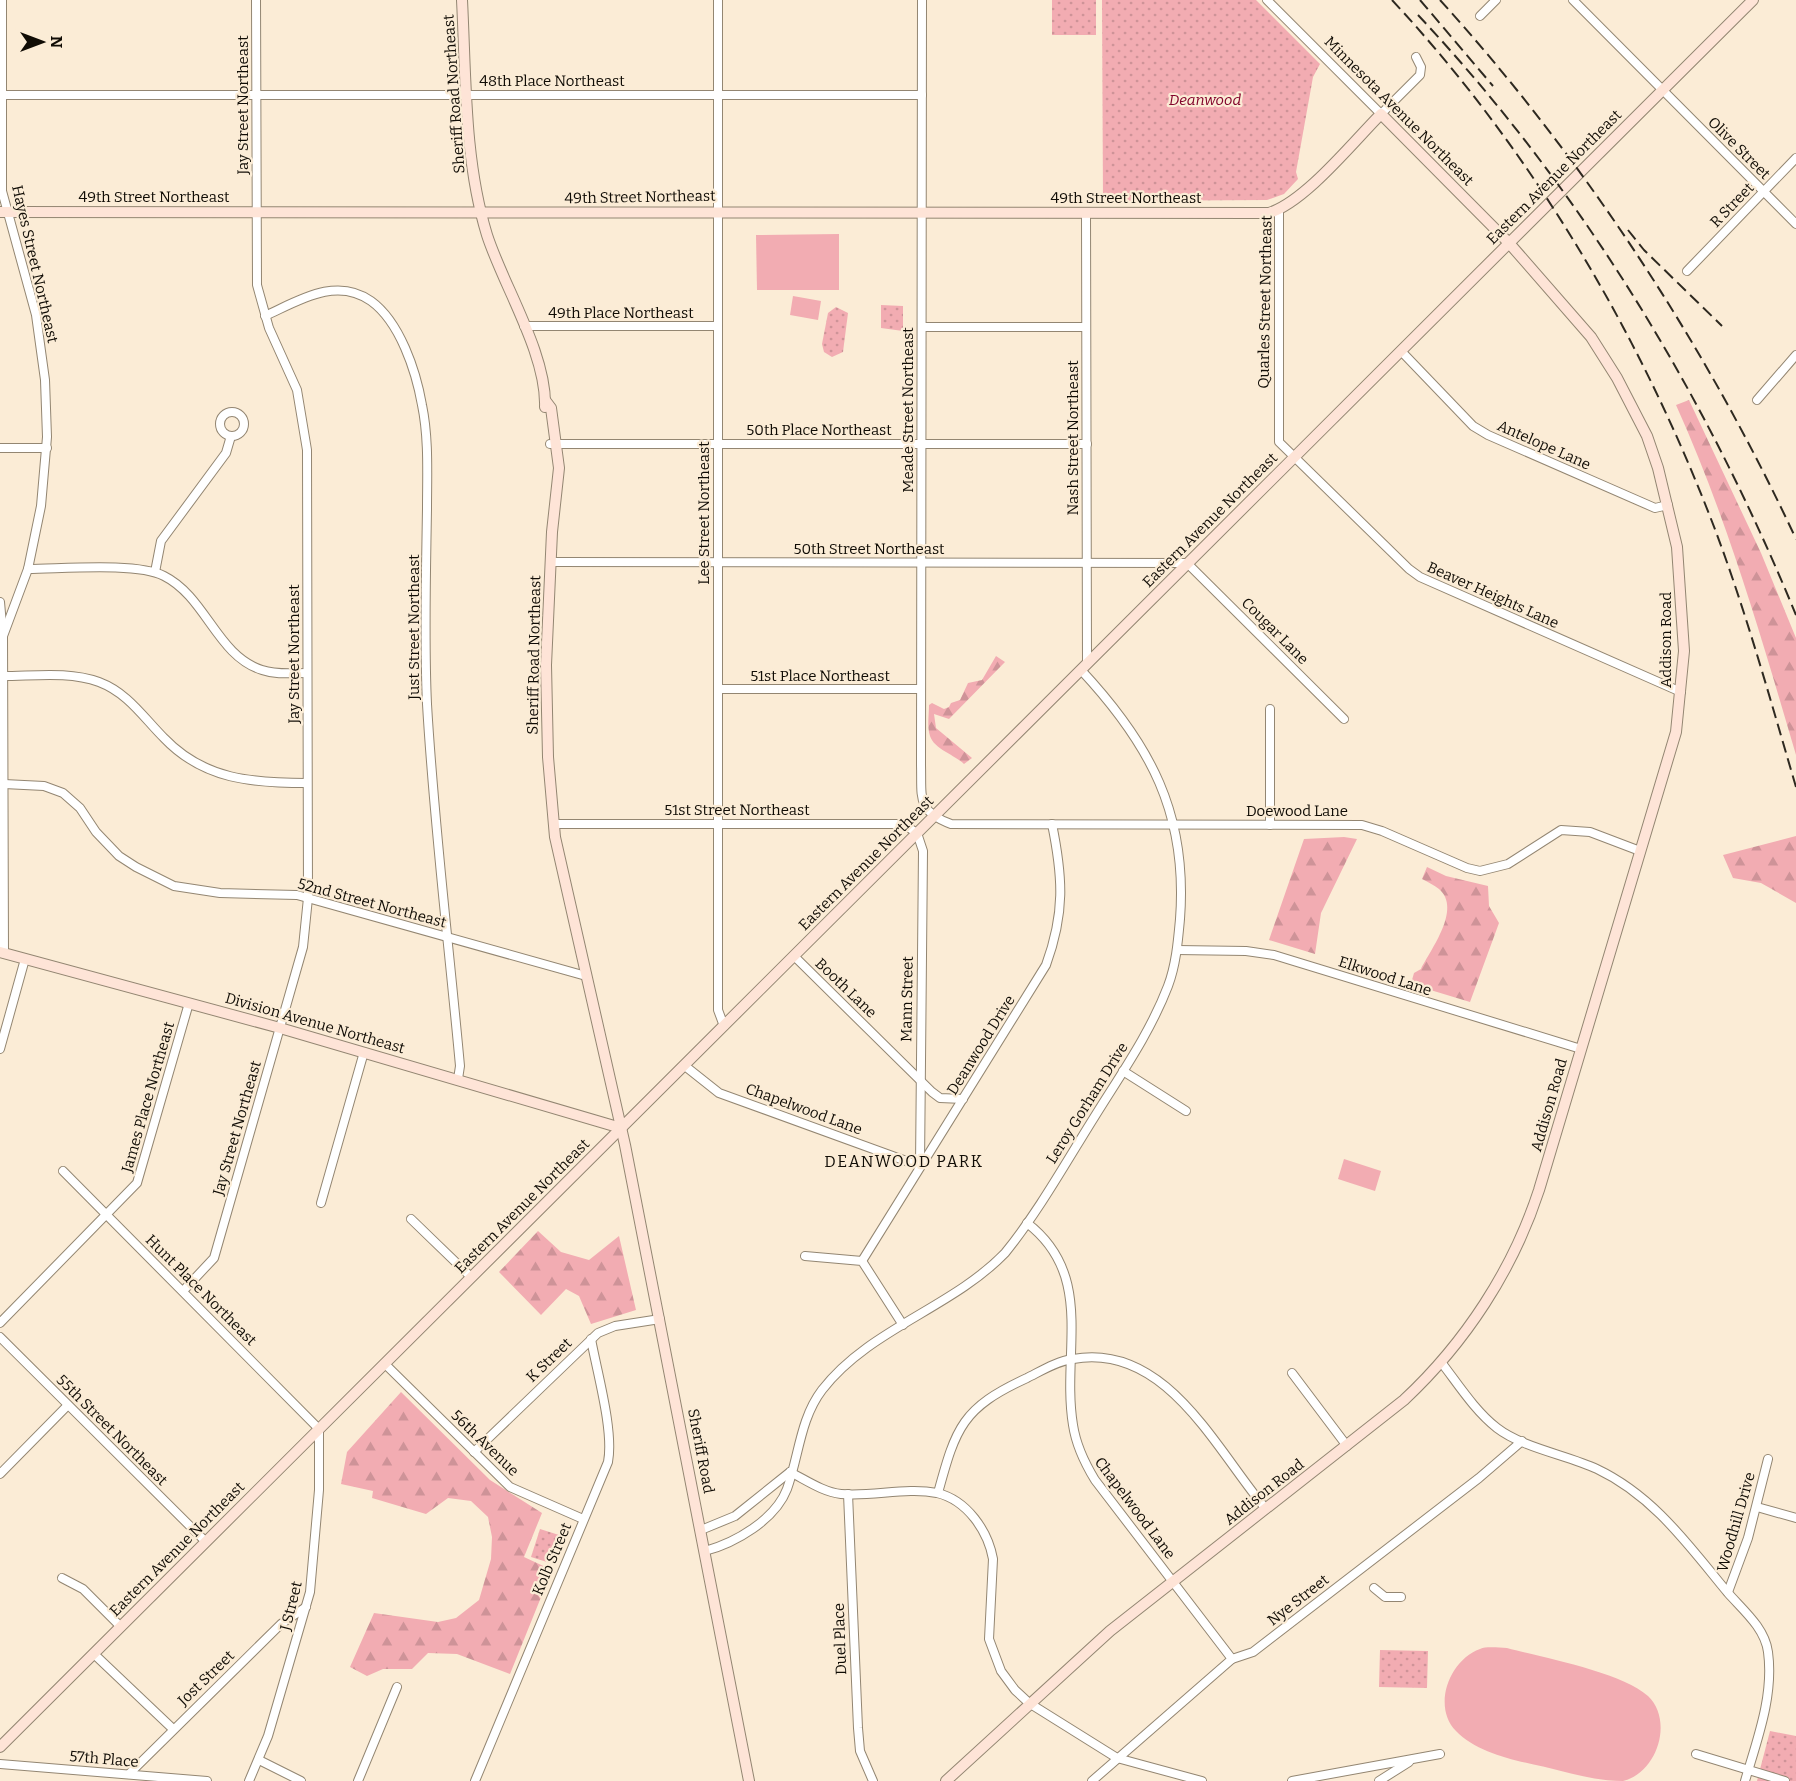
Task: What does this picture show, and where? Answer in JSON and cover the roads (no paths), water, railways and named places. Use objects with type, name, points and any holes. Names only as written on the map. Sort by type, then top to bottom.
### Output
[{"type":"main road","name":"Sheriff Road Northeast","points":[[462,0],[470,95],[484,212],[496,254],[524,326],[545,400],[551,408],[559,480],[556,487],[550,562],[546,701],[548,765],[555,824],[561,834],[564,874],[621,1128]]},
{"type":"main road","name":"Sheriff Road Northeast","points":[[467,0],[470,95]]},
{"type":"main road","name":"Eastern Avenue Northeast","points":[[2,1741],[94,1654],[1753,0]]},
{"type":"main road","name":"Quarles Street Northeast","points":[[1279,210],[1299,196],[1381,114]]},
{"type":"main road","name":"Minnesota Avenue Northeast","points":[[1381,114],[1509,243]]},
{"type":"main road","name":"49th Street Northeast","points":[[3,212],[1269,213],[1279,210]]},
{"type":"main road","name":"Addison Road","points":[[946,1781],[1110,1631],[1404,1400],[1441,1362],[1476,1317],[1513,1256],[1538,1194],[1676,732],[1682,692],[1682,592],[1677,547],[1668,505],[1647,436],[1617,378],[1574,314],[1509,243]]},
{"type":"main road","name":"Division Avenue Northeast","points":[[2,953],[280,1028],[621,1128]]},
{"type":"main road","name":"Sheriff Road","points":[[621,1128],[749,1781]]},
{"type":"street","name":"Hayes Street Northeast","points":[[2,0],[3,212],[36,315],[42,351],[47,448],[41,506],[28,569],[3,636]]},
{"type":"street","name":"Jay Street Northeast","points":[[183,1291],[214,1258],[303,947],[308,898],[305,431],[297,390],[265,316],[256,274],[256,0]]},
{"type":"street","name":"Lee Street Northeast","points":[[718,0],[718,1010],[724,1026]]},
{"type":"street","name":"Meade Street Northeast","points":[[922,0],[922,804],[933,817]]},
{"type":"street","name":"Minnesota Avenue Northeast","points":[[1267,0],[1381,114]]},
{"type":"street","points":[[1480,16],[1496,0]]},
{"type":"street","name":"Olive Street","points":[[1573,0],[1796,224]]},
{"type":"street","name":"Quarles Street Northeast","points":[[1381,114],[1420,75],[1421,67],[1416,57]]},
{"type":"street","name":"48th Place Northeast","points":[[2,95],[922,95]]},
{"type":"street","name":"R Street","points":[[1687,271],[1796,158]]},
{"type":"street","name":"Quarles Street Northeast","points":[[1279,210],[1279,442],[1294,458]]},
{"type":"street","name":"Nash Street Northeast","points":[[1084,667],[1087,562],[1086,213]]},
{"type":"street","name":"Just Street Northeast","points":[[265,316],[326,291],[339,290],[361,295],[380,308],[390,322],[408,360],[420,396],[427,458],[427,704],[460,1066],[458,1079]]},
{"type":"street","name":"49th Place Northeast","points":[[524,326],[718,326]]},
{"type":"street","points":[[922,327],[1086,327]]},
{"type":"street","name":"Antelope Lane","points":[[1401,351],[1473,426],[1488,435],[1655,508],[1668,505]]},
{"type":"street","points":[[1756,400],[1796,355]]},
{"type":"street","points":[[155,572],[163,538],[226,453],[231,436]]},
{"type":"street","name":"50th Place Northeast","points":[[554,443],[1087,444]]},
{"type":"street","points":[[0,448],[47,448]]},
{"type":"street","name":"Beaver Heights Lane","points":[[1294,458],[1420,577],[1682,692]]},
{"type":"street","name":"50th Street Northeast","points":[[550,562],[1187,562]]},
{"type":"street","name":"Cougar Lane","points":[[1187,562],[1344,719]]},
{"type":"street","points":[[28,569],[155,572],[188,593],[235,654],[247,663],[269,672],[307,673]]},
{"type":"street","name":"Hayes Street Northeast","points":[[0,602],[3,636],[4,784],[2,953]]},
{"type":"street","name":"Leroy Gorham Drive","points":[[705,1551],[736,1539],[760,1521],[782,1498],[809,1413],[824,1388],[850,1362],[999,1259],[1027,1223],[1157,1014],[1169,983],[1177,950],[1181,883],[1173,825],[1159,779],[1145,751],[1084,667]]},
{"type":"street","points":[[3,676],[66,675],[98,681],[131,701],[172,746],[207,769],[250,782],[307,783]]},
{"type":"street","name":"51st Place Northeast","points":[[718,689],[921,689]]},
{"type":"street","points":[[1270,709],[1270,825]]},
{"type":"street","name":"52nd Street Northeast","points":[[4,784],[44,786],[63,793],[80,808],[96,832],[119,856],[135,867],[166,882],[201,891],[308,898],[586,976]]},
{"type":"street","name":"Doewood Lane","points":[[933,817],[951,824],[1362,825],[1382,831],[1467,868],[1480,871],[1513,861],[1561,830],[1590,832],[1640,851]]},
{"type":"street","name":"51st Street Northeast","points":[[555,824],[903,824],[917,832]]},
{"type":"street","name":"Deanwood Drive","points":[[862,1261],[1033,988],[1054,943],[1062,897],[1061,870],[1052,824]]},
{"type":"street","name":"Mann Street","points":[[917,832],[923,851],[920,1167]]},
{"type":"street","name":"Elkwood Lane","points":[[1177,950],[1236,950],[1274,955],[1581,1049]]},
{"type":"street","name":"Booth Lane","points":[[794,956],[940,1098],[963,1099]]},
{"type":"street","points":[[0,1049],[25,959]]},
{"type":"street","name":"James Place Northeast","points":[[0,1323],[129,1195],[141,1175],[189,1003]]},
{"type":"street","points":[[321,1203],[364,1052]]},
{"type":"street","name":"Chapelwood Lane","points":[[685,1066],[719,1093],[920,1167]]},
{"type":"street","points":[[1123,1071],[1186,1111]]},
{"type":"street","name":"Hunt Place Northeast","points":[[63,1171],[319,1429]]},
{"type":"street","points":[[411,1219],[471,1277]]},
{"type":"street","name":"Chapelwood Lane","points":[[1027,1223],[1053,1246],[1065,1275],[1070,1299],[1072,1423],[1085,1464],[1232,1659]]},
{"type":"street","points":[[805,1256],[862,1261],[903,1325]]},
{"type":"street","name":"K Street","points":[[474,1452],[591,1339],[608,1328],[660,1319]]},
{"type":"street","name":"55th Street Northeast","points":[[0,1337],[206,1542]]},
{"type":"street","name":"Kolb Street","points":[[475,1781],[609,1455],[591,1339]]},
{"type":"street","points":[[938,1493],[949,1452],[959,1428],[979,1404],[998,1391],[1071,1359],[1120,1359],[1138,1367],[1159,1381],[1196,1419],[1266,1509]]},
{"type":"street","points":[[1441,1362],[1491,1423],[1504,1433],[1599,1470],[1636,1493],[1681,1534],[1758,1628],[1768,1652],[1766,1704],[1745,1781]]},
{"type":"street","name":"56th Avenue","points":[[385,1364],[515,1490],[583,1519]]},
{"type":"street","points":[[1292,1373],[1347,1446]]},
{"type":"street","points":[[0,1474],[68,1405]]},
{"type":"street","name":"J Street","points":[[249,1781],[259,1760],[306,1607],[312,1578],[319,1490],[319,1429]]},
{"type":"street","name":"Nye Street","points":[[1092,1781],[1232,1659],[1252,1653],[1479,1478],[1522,1441]]},
{"type":"street","name":"Woodhill Drive","points":[[1728,1592],[1740,1564],[1768,1459]]},
{"type":"street","points":[[701,1530],[735,1516],[790,1472],[832,1492],[848,1494],[938,1493],[966,1509],[976,1519],[988,1539],[993,1559],[988,1626],[990,1646],[1005,1677],[1029,1703],[1117,1758],[1202,1781]]},
{"type":"street","name":"Duel Place","points":[[848,1494],[858,1730],[860,1751],[873,1781]]},
{"type":"street","points":[[1757,1507],[1796,1518]]},
{"type":"street","points":[[62,1578],[82,1589],[121,1627]]},
{"type":"street","points":[[1374,1588],[1385,1597],[1401,1597]]},
{"type":"street","name":"Jost Street","points":[[129,1774],[281,1624],[306,1607]]},
{"type":"street","points":[[94,1654],[173,1729]]},
{"type":"street","points":[[358,1781],[397,1687]]},
{"type":"street","points":[[1292,1781],[1310,1780],[1380,1764],[1440,1754]]},
{"type":"street","points":[[1696,1754],[1785,1781]]},
{"type":"street","points":[[259,1760],[301,1781]]},
{"type":"street","points":[[1379,1781],[1412,1760]]},
{"type":"street","name":"57th Place","points":[[0,1764],[207,1781]]},
{"type":"railway","points":[[1392,0],[1444,59],[1492,120],[1537,184],[1580,250],[1654,388],[1687,459],[1716,532],[1748,627],[1796,787]]},
{"type":"railway","points":[[1420,0],[1493,86]]},
{"type":"railway","points":[[1440,0],[1544,124],[1638,256],[1722,395],[1796,539]]},
{"type":"railway","points":[[1418,15],[1478,82],[1533,152],[1586,223],[1634,298],[1680,374],[1722,453],[1796,615]]},
{"type":"railway","points":[[1628,230],[1644,250],[1722,326]]},
{"type":"district","name":"DEANWOOD PARK","points":[[904,1161]]},
{"type":"park label","name":"Deanwood","points":[[1205,100]]}]
